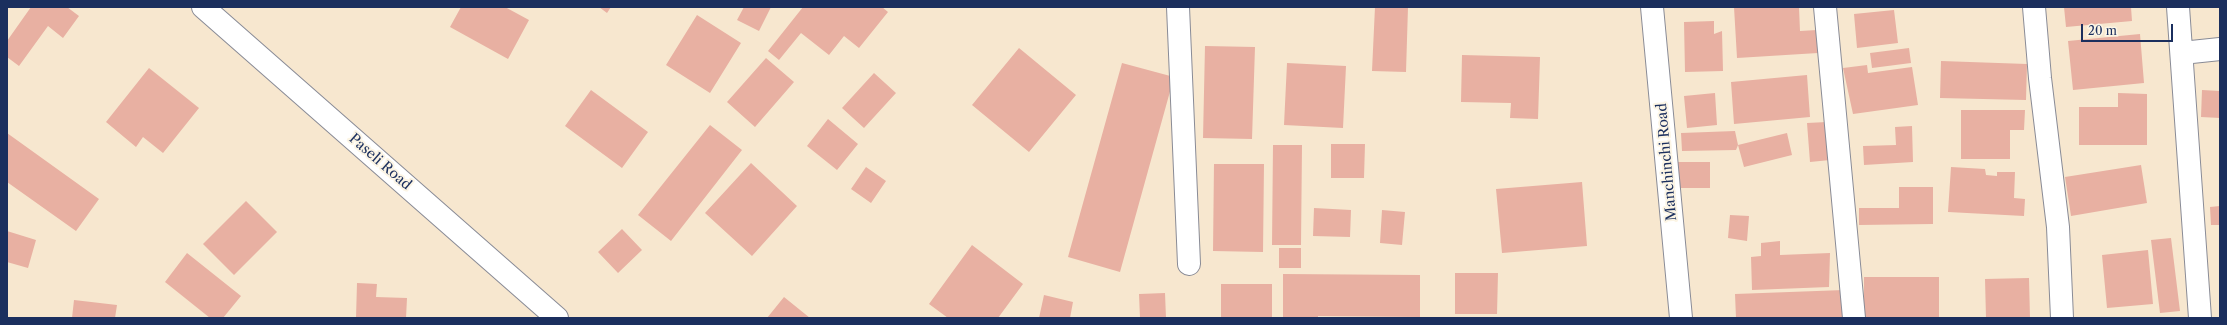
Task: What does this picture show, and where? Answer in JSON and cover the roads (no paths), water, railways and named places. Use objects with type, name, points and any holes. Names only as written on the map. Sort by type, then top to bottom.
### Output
[{"type":"street","name":"Paseli Road","points":[[203,7],[557,318]]},
{"type":"street","points":[[1178,7],[1189,264]]},
{"type":"street","name":"Manchinchi Road","points":[[1652,7],[1681,318]]},
{"type":"street","points":[[1825,7],[1854,318]]},
{"type":"street","points":[[2034,7],[2040,78],[2058,227],[2062,318]]},
{"type":"street","points":[[2178,7],[2200,318]]},
{"type":"street","points":[[2182,54],[2220,49]]}]
